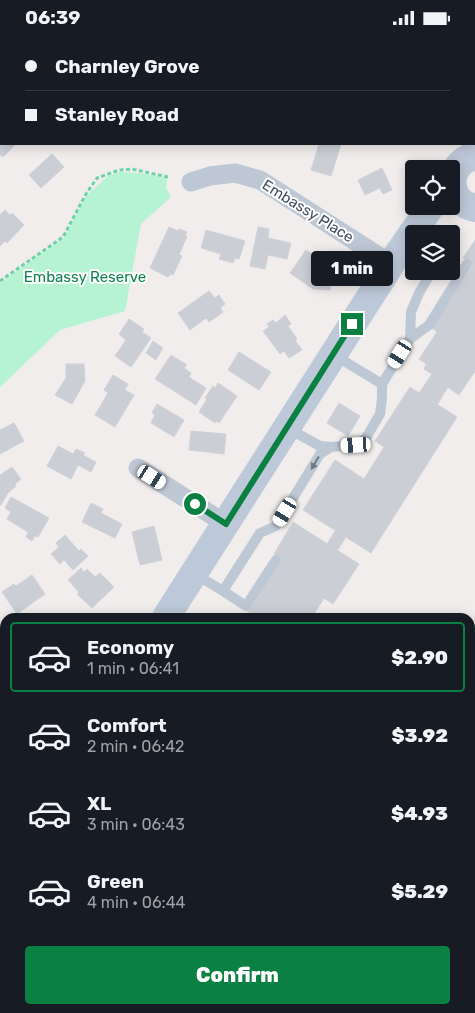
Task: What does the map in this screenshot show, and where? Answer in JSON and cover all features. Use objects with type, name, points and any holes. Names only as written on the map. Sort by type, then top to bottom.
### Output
[{"type":"street","points":[[463,159],[453,188],[458,198],[470,207]]},
{"type":"street","name":"Embassy Place","points":[[191,182],[210,176],[235,173],[260,180],[391,264]]},
{"type":"street","points":[[169,613],[391,264],[413,230],[425,215]]},
{"type":"street","points":[[138,468],[226,524]]},
{"type":"lane","points":[[287,428],[320,446],[356,445],[366,438],[380,414],[382,384],[410,339],[429,325],[467,264]]},
{"type":"lane","points":[[410,339],[410,312],[427,280]]},
{"type":"lane","points":[[333,355],[382,384]]},
{"type":"lane","points":[[223,591],[260,533],[276,526],[320,454],[331,447]]},
{"type":"lane","points":[[194,574],[246,606],[276,560]]},
{"type":"path","points":[[0,281],[62,237],[86,194],[97,179],[119,170],[132,169],[168,177]]},
{"type":"green space","name":"Embassy Reserve","points":[[119,172],[164,177],[167,179],[166,188],[171,197],[141,224],[125,311],[60,330],[0,387],[0,283],[64,238],[87,195],[108,176]]},
{"type":"building","points":[[0,145],[14,146],[3,157],[0,155]]},
{"type":"building","points":[[319,145],[341,145],[331,176],[311,170]]},
{"type":"building","points":[[52,154],[64,167],[41,188],[29,175]]},
{"type":"building","points":[[382,168],[392,190],[383,194],[380,188],[365,195],[358,180]]},
{"type":"building","points":[[5,210],[10,215],[12,213],[24,225],[7,243],[5,241],[0,246],[0,215]]},
{"type":"building","points":[[169,227],[187,232],[185,235],[187,236],[179,255],[182,256],[173,275],[170,274],[168,277],[150,268]]},
{"type":"building","points":[[258,227],[269,229],[268,238],[291,243],[287,259],[268,255],[265,269],[250,266]]},
{"type":"building","points":[[206,230],[245,241],[239,259],[235,258],[233,263],[219,259],[221,254],[201,248]]},
{"type":"building","points":[[475,240],[475,371],[459,395],[435,378],[439,372],[419,359],[437,332],[432,328],[473,265],[463,258]]},
{"type":"building","points":[[306,250],[322,261],[317,268],[332,269],[330,290],[313,289],[290,273]]},
{"type":"building","points":[[209,291],[215,298],[219,295],[225,304],[220,308],[223,312],[209,322],[206,318],[190,330],[178,313]]},
{"type":"building","points":[[285,315],[291,324],[288,326],[302,350],[289,358],[284,351],[280,354],[263,331],[269,327],[267,324],[273,320],[276,323]]},
{"type":"building","points":[[129,319],[144,329],[142,332],[151,338],[131,367],[115,356],[126,340],[119,334]]},
{"type":"building","points":[[153,341],[163,348],[156,360],[146,353]]},
{"type":"building","points":[[239,352],[271,372],[259,390],[228,370]]},
{"type":"building","points":[[171,355],[187,365],[184,368],[191,373],[189,377],[206,388],[196,405],[155,379]]},
{"type":"building","points":[[66,364],[84,364],[85,381],[72,404],[55,395],[66,378]]},
{"type":"building","points":[[426,364],[439,372],[435,378],[448,387],[437,405],[419,393],[432,374],[424,369]]},
{"type":"building","points":[[113,375],[128,384],[125,390],[134,395],[115,427],[95,415],[108,393],[104,390]]},
{"type":"building","points":[[218,383],[237,396],[219,423],[216,421],[215,423],[199,412],[207,399],[205,398],[213,386],[215,388]]},
{"type":"building","points":[[410,387],[457,417],[371,553],[303,510],[335,460],[364,479],[384,447],[375,441]]},
{"type":"building","points":[[339,403],[360,416],[348,436],[327,423]]},
{"type":"building","points":[[157,404],[184,420],[174,437],[151,423],[155,415],[152,413]]},
{"type":"building","points":[[14,423],[24,441],[0,454],[0,430]]},
{"type":"building","points":[[191,431],[226,434],[224,454],[189,450]]},
{"type":"building","points":[[58,446],[73,454],[76,449],[85,453],[83,455],[96,462],[91,472],[78,465],[71,479],[47,466]]},
{"type":"building","points":[[12,467],[21,479],[8,493],[0,506],[0,475]]},
{"type":"building","points":[[11,497],[49,518],[38,537],[35,536],[32,541],[26,537],[28,532],[7,519],[11,512],[5,508]]},
{"type":"building","points":[[91,503],[103,509],[101,513],[122,524],[115,538],[82,522]]},
{"type":"building","points":[[293,522],[359,564],[333,604],[324,598],[315,613],[248,613],[282,559],[274,554]]},
{"type":"building","points":[[154,526],[162,560],[140,565],[132,532]]},
{"type":"building","points":[[335,531],[346,537],[337,551],[327,544]]},
{"type":"building","points":[[65,535],[79,551],[81,549],[88,556],[73,570],[64,560],[60,564],[51,554],[59,547],[56,543]]},
{"type":"building","points":[[81,568],[84,572],[87,569],[95,577],[100,573],[114,587],[92,608],[77,594],[79,592],[68,580]]},
{"type":"building","points":[[32,575],[45,594],[16,613],[2,592],[14,584],[16,586]]},
{"type":"route","points":[[195,504],[226,524],[352,324]]}]
